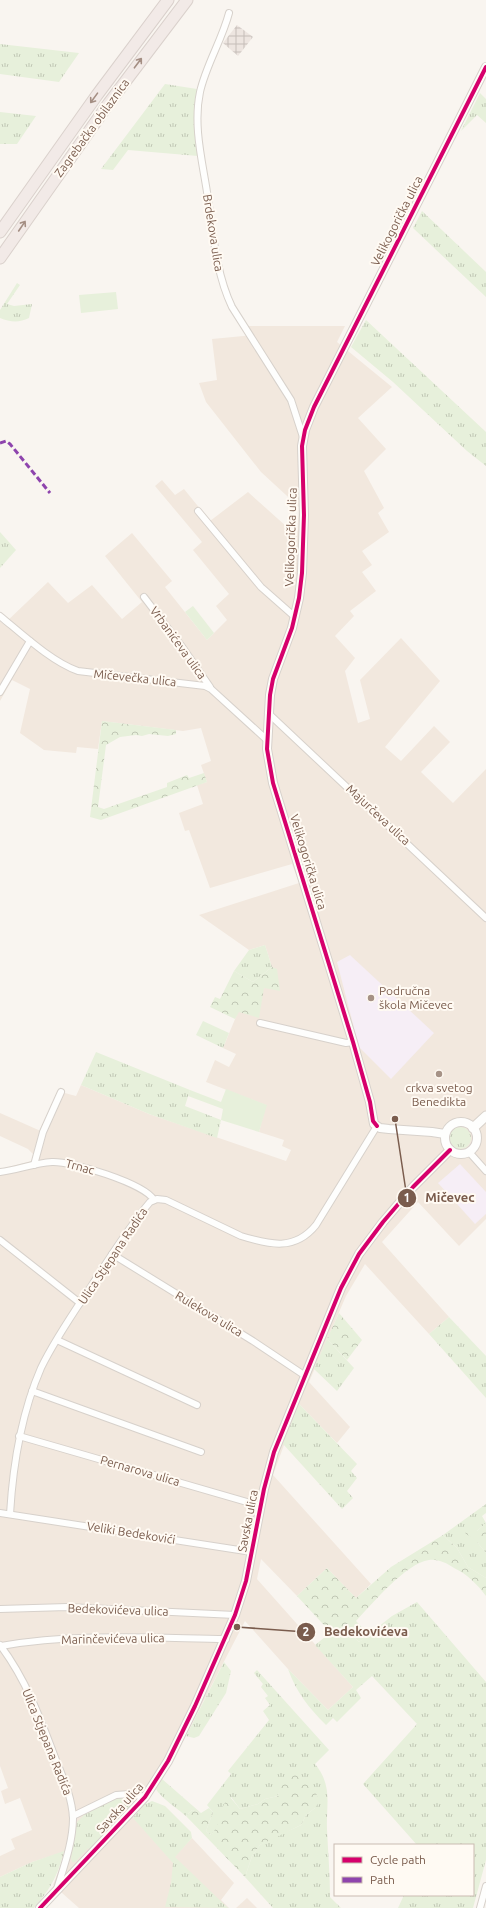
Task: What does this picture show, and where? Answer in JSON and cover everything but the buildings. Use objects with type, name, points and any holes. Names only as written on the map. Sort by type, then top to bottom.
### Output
[{"type":"highway","name":"Zagrebačka obilaznica","points":[[0,232],[97,95],[168,0]]},
{"type":"highway","name":"Zagrebačka obilaznica","points":[[0,258],[109,103],[187,0]]},
{"type":"main road","points":[[473,1128],[486,1116]]},
{"type":"street","name":"Brdekova ulica","points":[[229,13],[224,33],[203,82],[198,107],[198,130],[216,251],[225,292],[232,307],[291,400],[303,438]]},
{"type":"street","name":"Velikogorička ulica","points":[[376,1126],[373,1121],[370,1102],[353,1042],[274,783],[267,740],[268,713],[273,678],[295,617],[302,566],[304,515],[301,455],[303,438],[314,407],[486,67]]},
{"type":"street","points":[[198,511],[261,587],[295,617]]},
{"type":"street","name":"Vrbanićeva ulica","points":[[144,597],[211,689]]},
{"type":"street","name":"Mičevečka ulica","points":[[0,616],[30,641],[70,668],[78,671],[196,684],[211,689],[267,740]]},
{"type":"street","points":[[0,692],[30,641]]},
{"type":"street","name":"Majurčeva ulica","points":[[268,713],[486,918]]},
{"type":"street","points":[[260,1023],[346,1043],[353,1042]]},
{"type":"street","points":[[34,1165],[43,1132],[61,1092]]},
{"type":"street","points":[[455,1123],[466,1123],[473,1128],[476,1133],[477,1142],[469,1152],[458,1154],[450,1150],[445,1142],[445,1134],[450,1126],[455,1123]]},
{"type":"street","points":[[376,1126],[388,1129],[445,1134]]},
{"type":"street","name":"Ulica Stjepana Radića","points":[[10,1514],[14,1465],[19,1436],[32,1391],[41,1369],[80,1303],[146,1206],[154,1200],[161,1199],[182,1206],[228,1230],[254,1240],[275,1243],[295,1242],[309,1233],[317,1223],[376,1126]]},
{"type":"street","name":"Savska ulica","points":[[57,1889],[144,1797],[158,1778],[176,1746],[236,1615],[252,1552],[274,1452],[304,1375],[341,1288],[359,1254],[397,1204],[450,1150]]},
{"type":"street","points":[[469,1152],[486,1171]]},
{"type":"street","name":"Trnac","points":[[0,1172],[34,1165],[59,1162],[83,1167],[122,1180],[145,1191],[154,1200]]},
{"type":"street","points":[[0,1240],[80,1303]]},
{"type":"street","name":"Rulekova ulica","points":[[112,1254],[253,1341],[304,1375]]},
{"type":"street","points":[[57,1340],[197,1406]]},
{"type":"street","points":[[32,1391],[201,1452]]},
{"type":"street","name":"Pernarova ulica","points":[[19,1436],[261,1506]]},
{"type":"street","name":"Veliki Bedekovići","points":[[0,1513],[252,1552]]},
{"type":"street","points":[[0,1516],[10,1514]]},
{"type":"street","name":"Bedekovićeva ulica","points":[[0,1609],[66,1607],[236,1615]]},
{"type":"street","name":"Marinčevićeva ulica","points":[[0,1646],[32,1641],[87,1638],[226,1639]]},
{"type":"street","name":"Ulica Stjepana Radića","points":[[0,1646],[18,1671],[39,1715],[66,1787],[73,1816],[69,1850],[57,1889],[40,1908]]},
{"type":"street","points":[[73,1816],[116,1795],[130,1794],[144,1797]]},
{"type":"street","points":[[480,1908],[486,1886]]},
{"type":"shaded area","points":[[237,25],[253,37],[238,56],[223,43]]},
{"type":"shaded area","points":[[248,326],[345,326],[337,342],[392,387],[358,418],[386,449],[364,471],[384,508],[378,513],[389,532],[362,551],[372,565],[362,572],[376,591],[350,611],[354,616],[335,636],[355,658],[345,671],[358,723],[370,719],[360,680],[401,638],[440,681],[385,747],[401,761],[434,726],[450,742],[421,772],[453,803],[486,769],[486,1219],[459,1246],[418,1202],[382,1242],[449,1317],[429,1334],[365,1264],[346,1296],[309,1382],[350,1427],[337,1443],[299,1404],[273,1475],[371,1584],[356,1598],[327,1568],[297,1596],[261,1559],[257,1579],[353,1687],[328,1710],[288,1669],[245,1621],[172,1762],[156,1789],[133,1818],[175,1856],[192,1838],[234,1883],[221,1900],[229,1908],[79,1908],[53,1885],[64,1852],[32,1862],[0,1877],[0,1856],[15,1849],[11,1839],[32,1830],[20,1798],[5,1804],[1,1791],[8,1788],[0,1766],[0,1169],[32,1161],[33,1154],[28,1149],[0,1136],[0,1113],[43,1132],[61,1092],[76,1096],[81,1085],[149,1114],[286,1161],[291,1150],[282,1146],[284,1140],[259,1132],[266,1105],[206,1082],[215,1060],[229,1067],[236,1054],[223,1048],[238,1012],[264,988],[277,970],[272,967],[265,945],[249,950],[199,915],[299,883],[292,864],[210,888],[189,830],[185,831],[179,813],[203,804],[197,785],[207,782],[201,765],[211,761],[201,728],[183,731],[102,721],[98,749],[77,747],[76,753],[44,750],[20,733],[30,689],[12,680],[0,701],[0,621],[4,624],[48,582],[68,603],[92,585],[122,619],[142,602],[105,556],[132,533],[172,581],[165,587],[207,640],[227,620],[216,606],[229,594],[193,550],[202,542],[155,486],[162,480],[175,495],[184,489],[210,521],[248,492],[297,536],[299,507],[261,472],[206,402],[199,383],[217,380],[212,339],[254,335]]},
{"type":"shaded area","name":"Područna škola Mičevec","points":[[350,955],[434,1033],[391,1079],[359,1047],[337,962]]},
{"type":"shaded area","points":[[460,1164],[486,1192],[486,1214],[475,1224],[438,1183]]},
{"type":"shaded area","points":[[247,1898],[257,1908],[236,1908]]},
{"type":"green space","points":[[0,44],[79,53],[59,82],[0,74]]},
{"type":"green space","points":[[165,84],[197,89],[195,118],[198,156],[128,150],[113,170],[101,169]]},
{"type":"green space","points":[[480,93],[486,99],[486,123],[477,115],[461,131]]},
{"type":"green space","points":[[0,112],[36,116],[17,144],[0,144]]},
{"type":"green space","points":[[422,211],[486,272],[486,297],[413,228]]},
{"type":"green space","points":[[17,283],[20,285],[7,304],[14,306],[32,304],[29,318],[22,321],[14,321],[0,318],[0,310]]},
{"type":"green space","points":[[116,292],[118,309],[81,313],[79,295]]},
{"type":"green space","points":[[366,320],[486,432],[486,466],[467,451],[393,382],[351,347]]},
{"type":"green space","points":[[0,532],[16,550],[0,568]]},
{"type":"green space","points":[[193,606],[214,633],[207,640],[185,612]]},
{"type":"green space","points":[[102,721],[176,730],[176,734],[168,736],[149,734],[142,736],[136,735],[120,737],[106,745],[98,807],[104,809],[167,787],[167,783],[187,775],[189,778],[204,773],[207,782],[101,820],[90,817]]},
{"type":"green space","points":[[265,945],[272,967],[253,982],[234,971],[249,950]]},
{"type":"green space","points":[[272,967],[277,969],[280,991],[264,988],[259,1018],[239,1012],[235,1019],[210,1007],[215,997],[220,999],[234,971],[253,982]]},
{"type":"green space","points":[[203,1021],[229,1033],[223,1048],[196,1035]]},
{"type":"green space","points":[[96,1052],[190,1090],[185,1106],[221,1120],[217,1138],[149,1114],[81,1085]]},
{"type":"green space","points":[[226,1089],[267,1105],[259,1132],[221,1120],[223,1109],[188,1096],[190,1090],[221,1102]]},
{"type":"green space","points":[[460,1127],[468,1130],[471,1138],[468,1146],[460,1149],[452,1146],[449,1138],[452,1130]]},
{"type":"green space","points":[[339,1313],[362,1340],[347,1360],[327,1339]]},
{"type":"green space","points":[[449,1317],[486,1356],[486,1398],[429,1334]]},
{"type":"green space","points":[[327,1339],[354,1368],[337,1391],[314,1369]]},
{"type":"green space","points":[[299,1404],[357,1464],[351,1471],[357,1478],[347,1491],[353,1498],[342,1509],[283,1444]]},
{"type":"green space","points":[[486,1504],[486,1513],[482,1516],[486,1523],[477,1531],[477,1542],[486,1553],[486,1578],[468,1567],[457,1548],[443,1535]]},
{"type":"green space","points":[[486,1523],[486,1553],[477,1542],[465,1533],[469,1528],[477,1531]]},
{"type":"green space","points":[[443,1535],[457,1548],[468,1567],[486,1578],[486,1596],[468,1577],[459,1570],[445,1563],[429,1560],[420,1563],[410,1568],[390,1585],[356,1621],[369,1635],[359,1642],[344,1627],[334,1636],[297,1596],[327,1568],[356,1598],[391,1567]]},
{"type":"green space","points":[[417,1602],[486,1682],[486,1860],[473,1908],[398,1908],[404,1896],[474,1896],[474,1844],[416,1844],[363,1784],[417,1724],[372,1676],[356,1690],[361,1698],[337,1722],[333,1718],[326,1725],[304,1699],[295,1685],[288,1669],[328,1710],[353,1687],[315,1645],[330,1633],[334,1636],[344,1627],[359,1642],[392,1616]]},
{"type":"green space","points":[[224,1662],[231,1671],[226,1693],[199,1736],[194,1738],[186,1736]]},
{"type":"green space","points":[[257,1670],[329,1750],[315,1764],[321,1772],[327,1795],[330,1897],[341,1908],[273,1908],[245,1877],[252,1856],[260,1845],[301,1825],[306,1815],[315,1808],[280,1789],[278,1796],[265,1799],[258,1804],[240,1809],[231,1797],[217,1828],[211,1835],[206,1831],[213,1812],[207,1805],[231,1774],[228,1771],[269,1720],[263,1711],[270,1705],[265,1698],[268,1696],[261,1687],[263,1684],[254,1673]]},
{"type":"green space","points":[[295,1774],[315,1790],[319,1802],[315,1808],[306,1815],[301,1825],[260,1845],[252,1856],[245,1877],[186,1816],[192,1810],[201,1813],[209,1808],[213,1812],[206,1831],[211,1835],[215,1830],[226,1801],[230,1797],[240,1809],[258,1804],[265,1799],[278,1796],[281,1781]]},
{"type":"green space","points":[[162,1779],[201,1813],[192,1810],[186,1816],[165,1799],[156,1789]]},
{"type":"green space","points":[[125,1796],[134,1798],[134,1802],[89,1850],[88,1848],[75,1862],[72,1862],[71,1858],[77,1822],[85,1814],[84,1812],[117,1797]]},
{"type":"green space","points":[[152,1801],[165,1806],[191,1832],[192,1838],[175,1857],[228,1908],[165,1907],[171,1883],[173,1863],[133,1818],[143,1805]]},
{"type":"green space","points":[[64,1851],[53,1882],[45,1895],[34,1908],[0,1908],[0,1877],[32,1862]]},
{"type":"marked path","points":[[0,443],[6,441],[10,444],[50,493]]},
{"type":"cycle path","points":[[377,1126],[373,1121],[370,1102],[353,1042],[273,783],[267,749],[270,695],[273,679],[292,628],[299,598],[302,573],[304,515],[302,446],[305,430],[314,407],[486,67]]},
{"type":"cycle path","points":[[40,1908],[145,1797],[168,1761],[195,1706],[235,1615],[246,1581],[264,1489],[274,1452],[341,1288],[359,1254],[383,1222],[413,1187],[450,1150]]},
{"type":"place","name":"Područna škola Mičevec","points":[[371,998]]},
{"type":"place","name":"crkva svetog Benedikta","points":[[439,1074]]},
{"type":"place","name":"Mičevec","points":[[395,1119]]},
{"type":"place","name":"Bedekovićeva","points":[[237,1627]]}]
